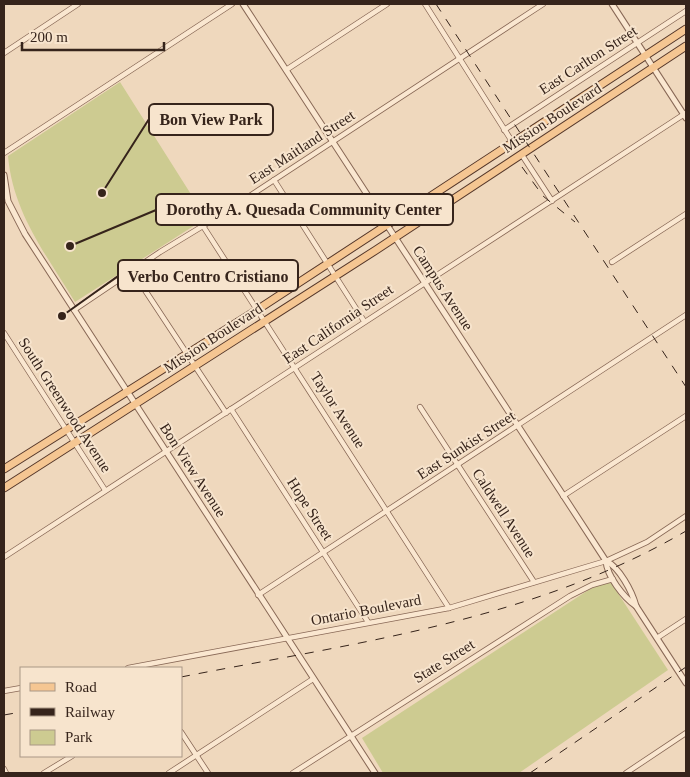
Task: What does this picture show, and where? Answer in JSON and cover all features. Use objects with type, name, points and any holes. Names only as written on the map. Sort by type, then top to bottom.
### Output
[{"type":"main road","points":[[4,469],[257,310],[686,29]]},
{"type":"main road","name":"Mission Boulevard","points":[[4,488],[396,237],[686,46]]},
{"type":"street","points":[[4,53],[78,4]]},
{"type":"street","points":[[4,153],[232,4]]},
{"type":"street","name":"Campus Avenue","points":[[243,4],[606,561],[613,579],[628,600],[636,606]]},
{"type":"street","points":[[286,70],[388,4]]},
{"type":"street","points":[[425,4],[513,143]]},
{"type":"street","name":"East Maitland Street","points":[[74,310],[160,252],[333,142],[543,4]]},
{"type":"street","points":[[612,4],[685,115]]},
{"type":"street","name":"East Carlton Street","points":[[504,130],[686,11]]},
{"type":"street","name":"East California Street","points":[[4,557],[364,321],[685,115]]},
{"type":"street","points":[[522,155],[552,201]]},
{"type":"street","name":"Bon View Avenue","points":[[4,175],[8,201],[25,234],[374,773]]},
{"type":"street","points":[[274,180],[329,263],[364,321]]},
{"type":"street","points":[[612,262],[686,214]]},
{"type":"street","name":"Taylor Avenue","points":[[203,226],[296,367],[450,608]]},
{"type":"street","points":[[133,272],[226,413]]},
{"type":"street","name":"East Sunkist Street","points":[[258,595],[686,315]]},
{"type":"street","name":"South Greenwood Avenue","points":[[4,333],[105,490]]},
{"type":"street","name":"Caldwell Avenue","points":[[420,407],[534,582]]},
{"type":"street","name":"Hope Street","points":[[231,409],[368,622]]},
{"type":"street","points":[[563,496],[686,416]]},
{"type":"street","name":"Ontario Boulevard","points":[[133,667],[450,608],[606,561],[647,542],[686,516]]},
{"type":"street","name":"Campus Avenue","points":[[606,561],[613,564],[636,606],[686,683]]},
{"type":"street","name":"State Street","points":[[293,773],[570,596],[592,585],[613,579]]},
{"type":"street","points":[[657,638],[686,619]]},
{"type":"street","points":[[169,773],[313,679]]},
{"type":"street","points":[[4,692],[20,688]]},
{"type":"street","points":[[182,734],[208,773]]},
{"type":"street","points":[[626,773],[686,734]]},
{"type":"street","points":[[44,773],[70,757]]},
{"type":"street","points":[[4,769],[6,773]]},
{"type":"green space","points":[[120,82],[206,218],[75,302],[42,250],[24,215],[16,196],[8,156]]},
{"type":"green space","points":[[610,581],[668,670],[519,773],[383,773],[362,738],[590,589]]},
{"type":"railway","points":[[436,4],[686,387]]},
{"type":"railway","points":[[522,167],[543,196],[575,222]]},
{"type":"railway","points":[[182,677],[376,640],[504,608],[566,587],[627,562],[686,531]]},
{"type":"railway","points":[[530,773],[686,667]]},
{"type":"railway","points":[[4,715],[20,712]]},
{"type":"place","name":"Bon View Park","points":[[102,193]]},
{"type":"place","name":"Dorothy A. Quesada Community Center","points":[[70,246]]},
{"type":"place","name":"Verbo Centro Cristiano","points":[[62,316]]}]
